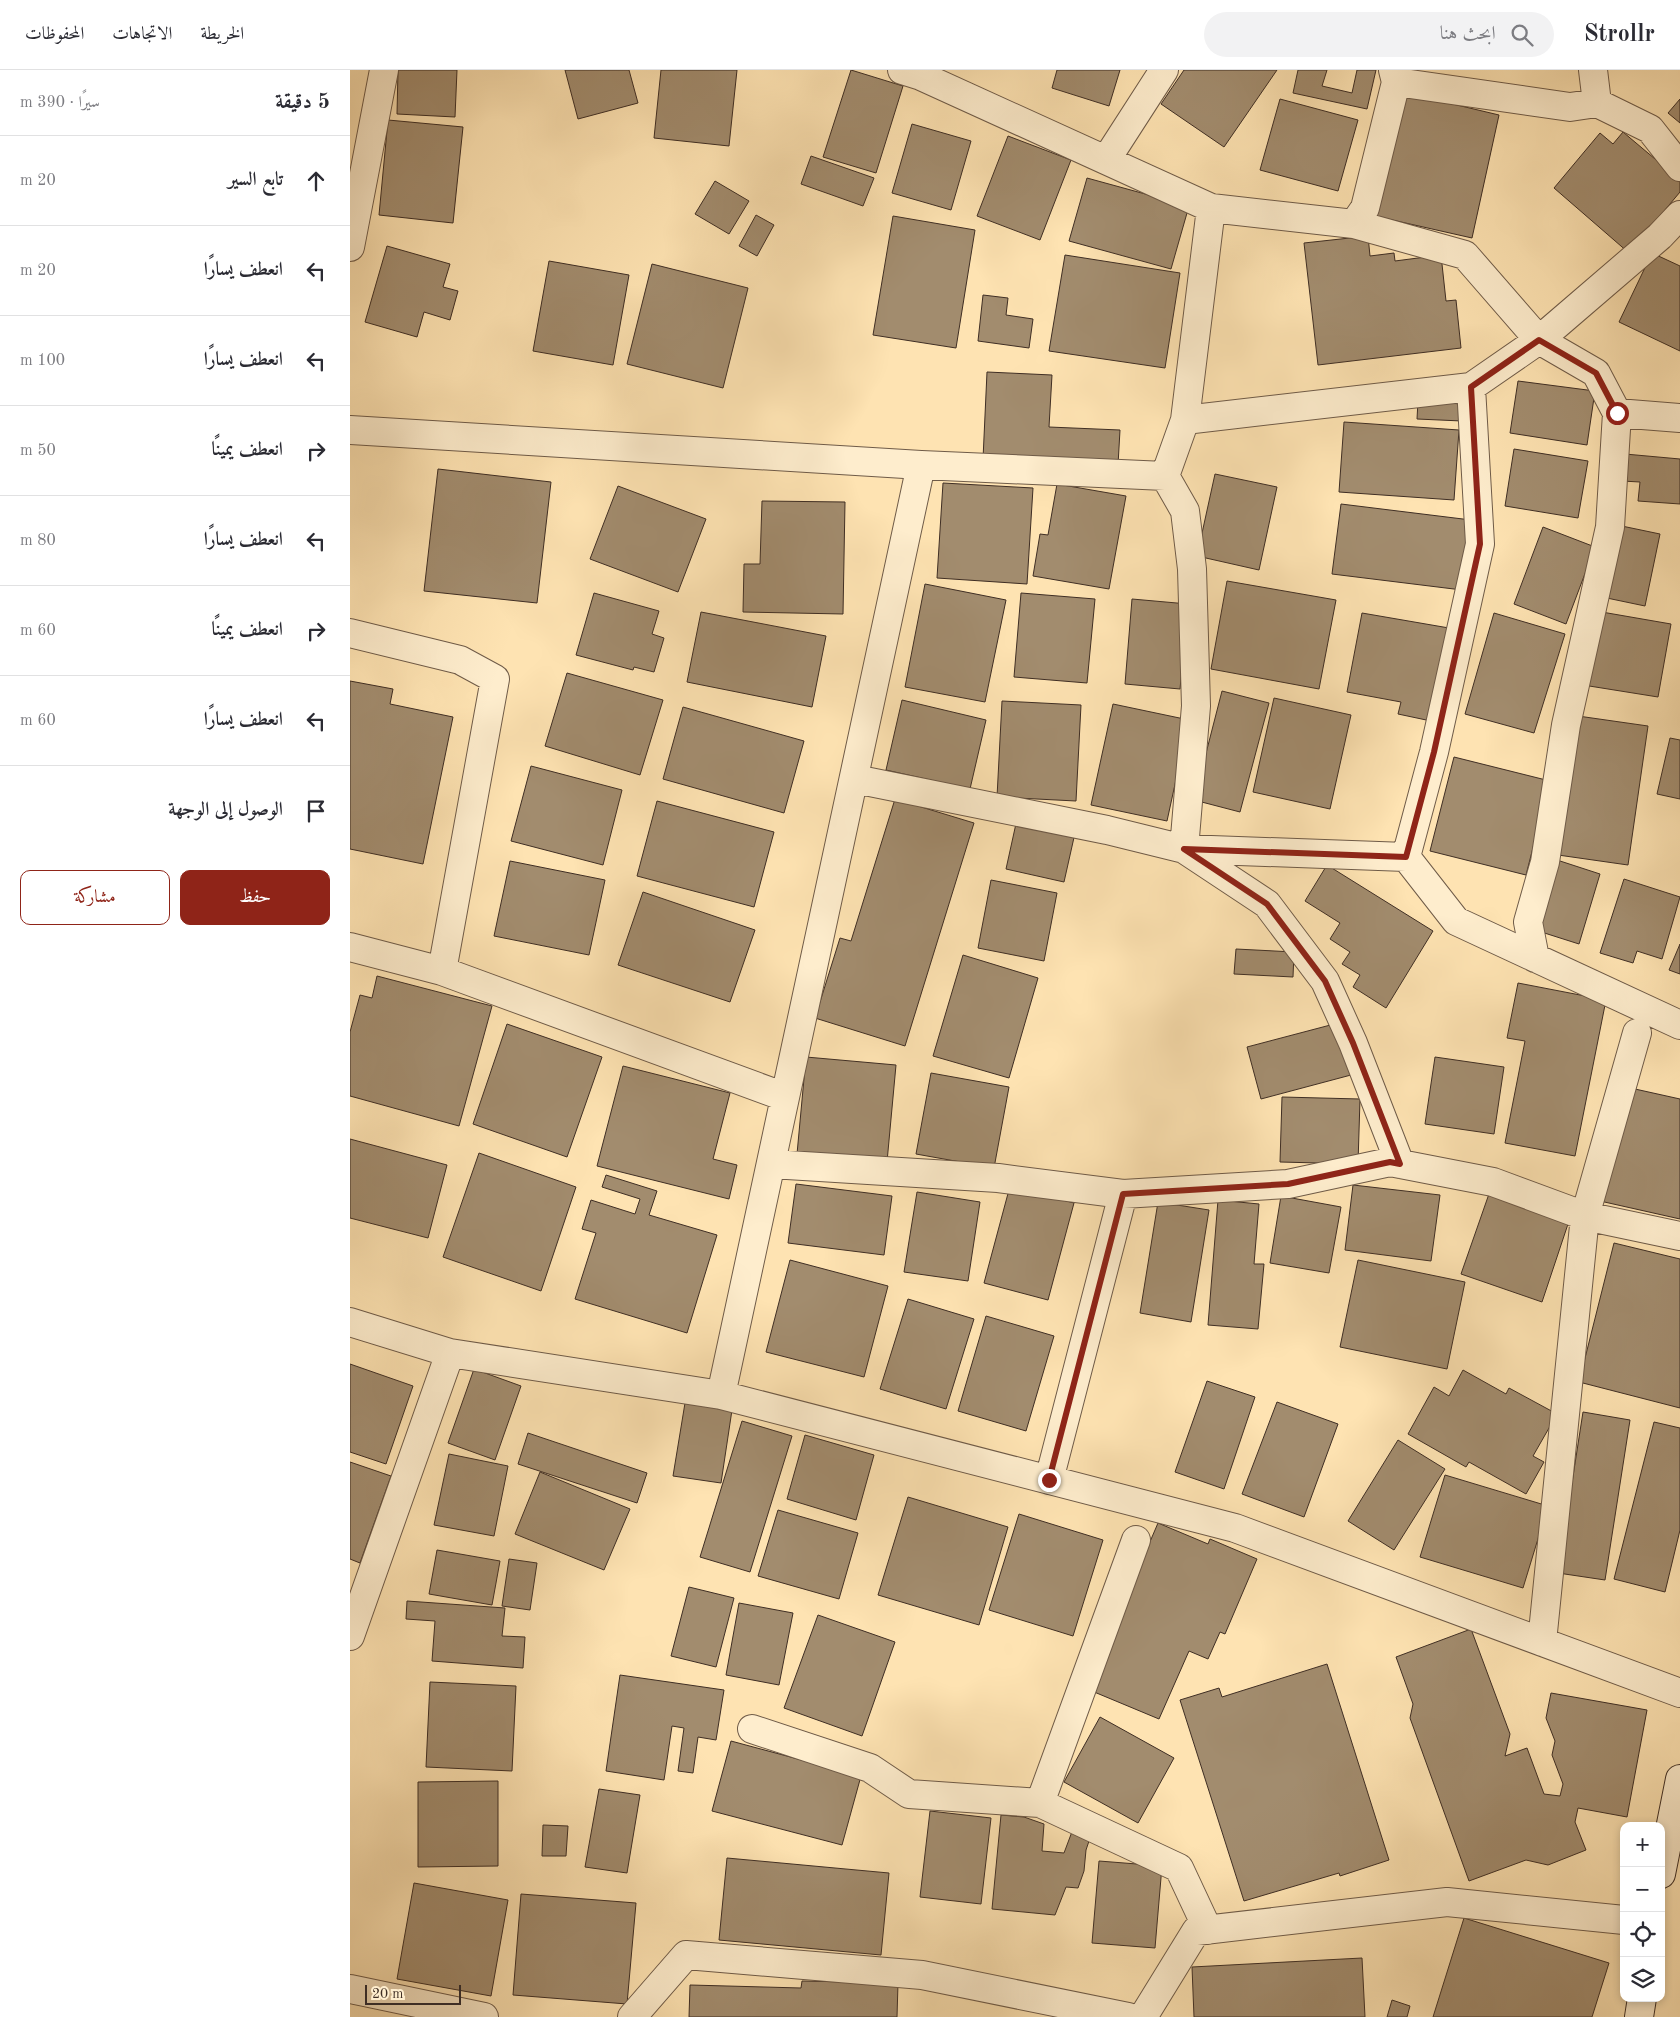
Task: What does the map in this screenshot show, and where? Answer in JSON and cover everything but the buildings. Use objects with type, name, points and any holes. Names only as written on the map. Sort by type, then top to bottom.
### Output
[{"type":"street","points":[[350,248],[384,70]]},
{"type":"street","points":[[902,70],[921,76],[1211,208],[1354,224],[1465,256],[1539,340],[1596,373],[1617,413],[1610,527],[1566,725],[1545,862],[1528,922],[1535,958]]},
{"type":"street","points":[[1106,160],[1164,70]]},
{"type":"street","points":[[1592,70],[1597,103]]},
{"type":"street","points":[[1354,224],[1366,208],[1394,76],[1570,107],[1597,103],[1650,129],[1680,167]]},
{"type":"street","points":[[1184,849],[1196,706],[1192,569],[1185,511],[1165,476],[1185,420],[1211,208]]},
{"type":"street","points":[[1185,420],[1471,387],[1539,340],[1660,236],[1680,215]]},
{"type":"street","points":[[1406,857],[1434,752],[1480,544],[1471,387]]},
{"type":"street","points":[[1617,413],[1680,418]]},
{"type":"street","points":[[350,430],[921,465],[1165,476]]},
{"type":"street","points":[[721,1395],[921,465]]},
{"type":"street","points":[[350,633],[460,660],[494,679],[442,971]]},
{"type":"street","points":[[855,779],[1108,830],[1184,849],[1406,857]]},
{"type":"street","points":[[1184,849],[1267,904],[1325,981],[1353,1043],[1400,1164]]},
{"type":"street","points":[[1406,857],[1456,922],[1680,1025]]},
{"type":"street","points":[[350,947],[442,971],[784,1096]]},
{"type":"street","points":[[1542,1642],[1586,1216],[1637,1033]]},
{"type":"street","points":[[771,1164],[998,1178],[1123,1194],[1288,1184],[1390,1162],[1493,1182],[1586,1216],[1680,1236]]},
{"type":"street","points":[[1049,1480],[1123,1194]]},
{"type":"street","points":[[350,1322],[450,1353],[721,1395],[1235,1528],[1680,1693]]},
{"type":"street","points":[[350,1636],[450,1353]]},
{"type":"street","points":[[1040,1804],[1136,1540]]},
{"type":"street","points":[[752,1729],[870,1768],[909,1794],[1040,1804],[1179,1868],[1208,1930]]},
{"type":"street","points":[[1662,1867],[1680,1779]]},
{"type":"street","points":[[1143,2017],[1196,1931],[1447,1902],[1620,1920]]},
{"type":"street","points":[[632,2017],[686,1955],[922,1975],[1128,2017]]},
{"type":"street","points":[[350,1989],[484,2017]]},
{"type":"street","points":[[1639,2017],[1641,2002]]},
{"type":"route","points":[[1049,1480],[1123,1194],[1288,1184],[1390,1162],[1400,1164],[1353,1043],[1325,981],[1267,904],[1184,849],[1406,857],[1434,752],[1480,544],[1471,387],[1539,340],[1596,373],[1617,413]]}]
